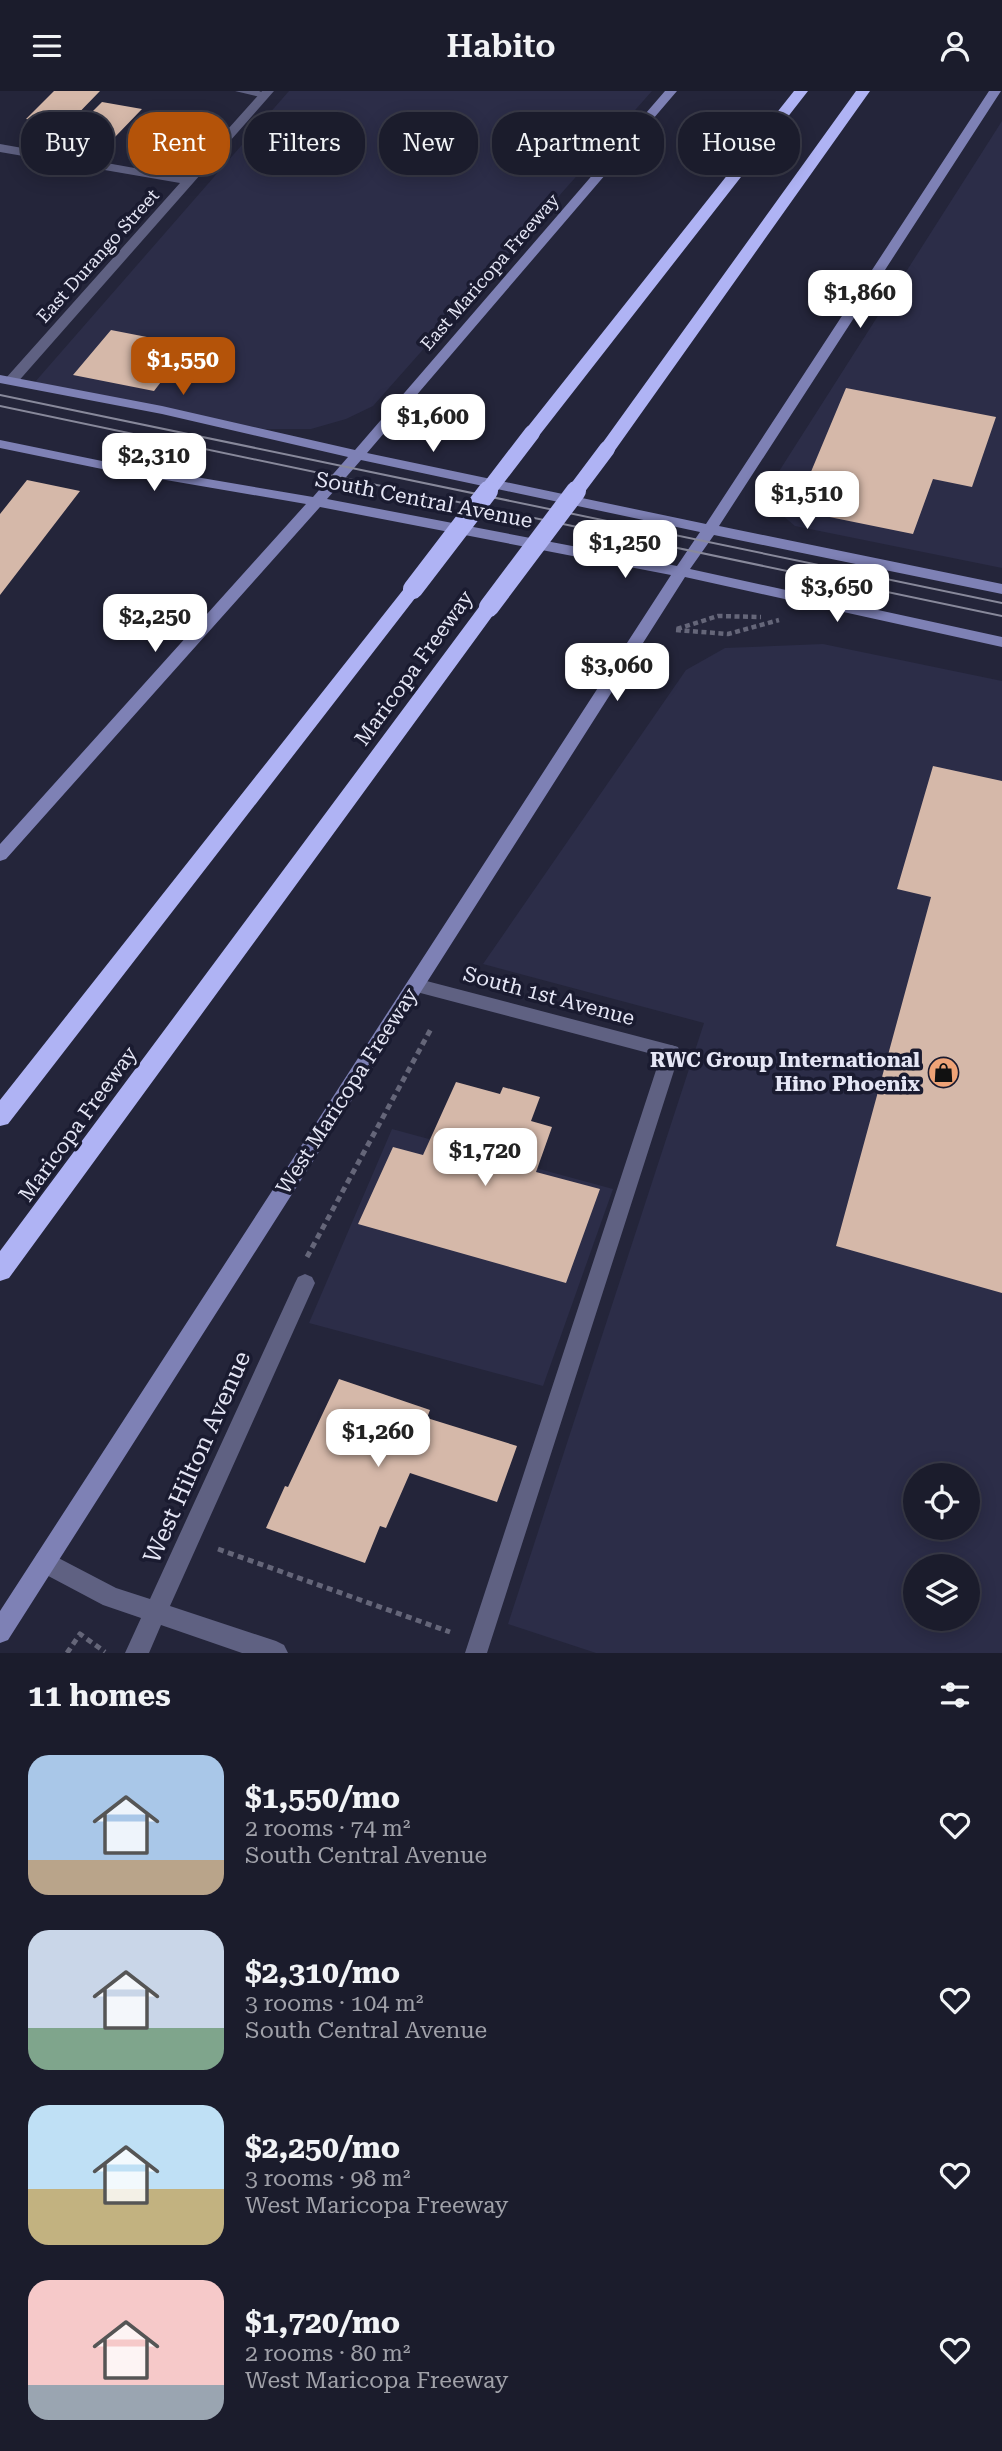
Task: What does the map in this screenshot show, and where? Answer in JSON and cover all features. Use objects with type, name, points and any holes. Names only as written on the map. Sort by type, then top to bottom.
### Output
[{"type":"highway","points":[[0,1117],[801,91]]},
{"type":"highway","name":"Maricopa Freeway","points":[[0,1270],[607,449],[863,91]]},
{"type":"main road","name":"East Maricopa Freeway","points":[[317,501],[671,91]]},
{"type":"main road","points":[[709,529],[995,91]]},
{"type":"main road","name":"South Central Avenue","points":[[5,380],[162,411],[357,456],[1002,589]]},
{"type":"main road","name":"South Central Avenue","points":[[0,444],[115,468],[317,501],[680,572],[1002,642]]},
{"type":"main road","points":[[0,855],[317,501]]},
{"type":"main road","name":"West Maricopa Freeway","points":[[0,1633],[709,529]]},
{"type":"street","name":"East Durango Street","points":[[5,380],[189,181],[266,93]]},
{"type":"street","points":[[0,148],[189,181]]},
{"type":"street","name":"South 1st Avenue","points":[[415,985],[671,1052]]},
{"type":"street","name":"West Hilton Avenue","points":[[137,1653],[305,1283]]},
{"type":"street","points":[[46,1562],[111,1597],[276,1653]]},
{"type":"lane","points":[[240,91],[266,93]]},
{"type":"lane","points":[[477,1648],[671,1052]]},
{"type":"path","points":[[718,616],[675,630],[720,637],[748,632],[779,620]]},
{"type":"path","points":[[214,1548],[477,1648]]},
{"type":"path","points":[[67,1653],[80,1634],[105,1652]]},
{"type":"shaded area","points":[[289,91],[652,91],[633,112],[492,112],[492,175],[578,175],[373,406],[346,419],[311,429],[264,429],[35,382],[216,175],[230,175],[230,159],[244,143],[244,175],[365,175],[365,112],[271,112]]},
{"type":"shaded area","points":[[1002,121],[1002,568],[795,526],[762,498]]},
{"type":"shaded area","points":[[823,644],[1002,681],[1002,1653],[596,1653],[508,1624],[704,1023],[483,964],[686,670],[725,648]]},
{"type":"shaded area","points":[[392,1129],[613,1189],[543,1386],[309,1323]]},
{"type":"building","points":[[54,91],[100,91],[80,112],[33,112]]},
{"type":"building","points":[[102,102],[142,109],[139,112],[128,112],[128,124],[115,137],[114,112],[92,112]]},
{"type":"building","points":[[111,330],[152,338],[150,340],[163,343],[159,347],[184,352],[154,391],[73,375]]},
{"type":"building","points":[[846,388],[996,417],[972,487],[933,479],[913,534],[795,510]]},
{"type":"building","points":[[27,480],[80,491],[0,595],[0,514]]},
{"type":"building","name":"RWC Group International Hino Phoenix","points":[[933,766],[1002,781],[1002,1293],[836,1246],[931,897],[897,889]]},
{"type":"building","points":[[456,1082],[500,1094],[503,1087],[540,1097],[531,1121],[552,1127],[536,1172],[600,1189],[566,1283],[358,1224],[393,1147],[423,1155]]},
{"type":"building","points":[[339,1379],[430,1410],[427,1418],[517,1446],[497,1502],[410,1473],[386,1528],[380,1526],[365,1563],[266,1528]]},
{"type":"tram line","points":[[0,395],[1002,603]]},
{"type":"tram line","points":[[0,406],[1002,616]]},
{"type":"place","name":"RWC Group International Hino Phoenix","points":[[943,1072]]}]
